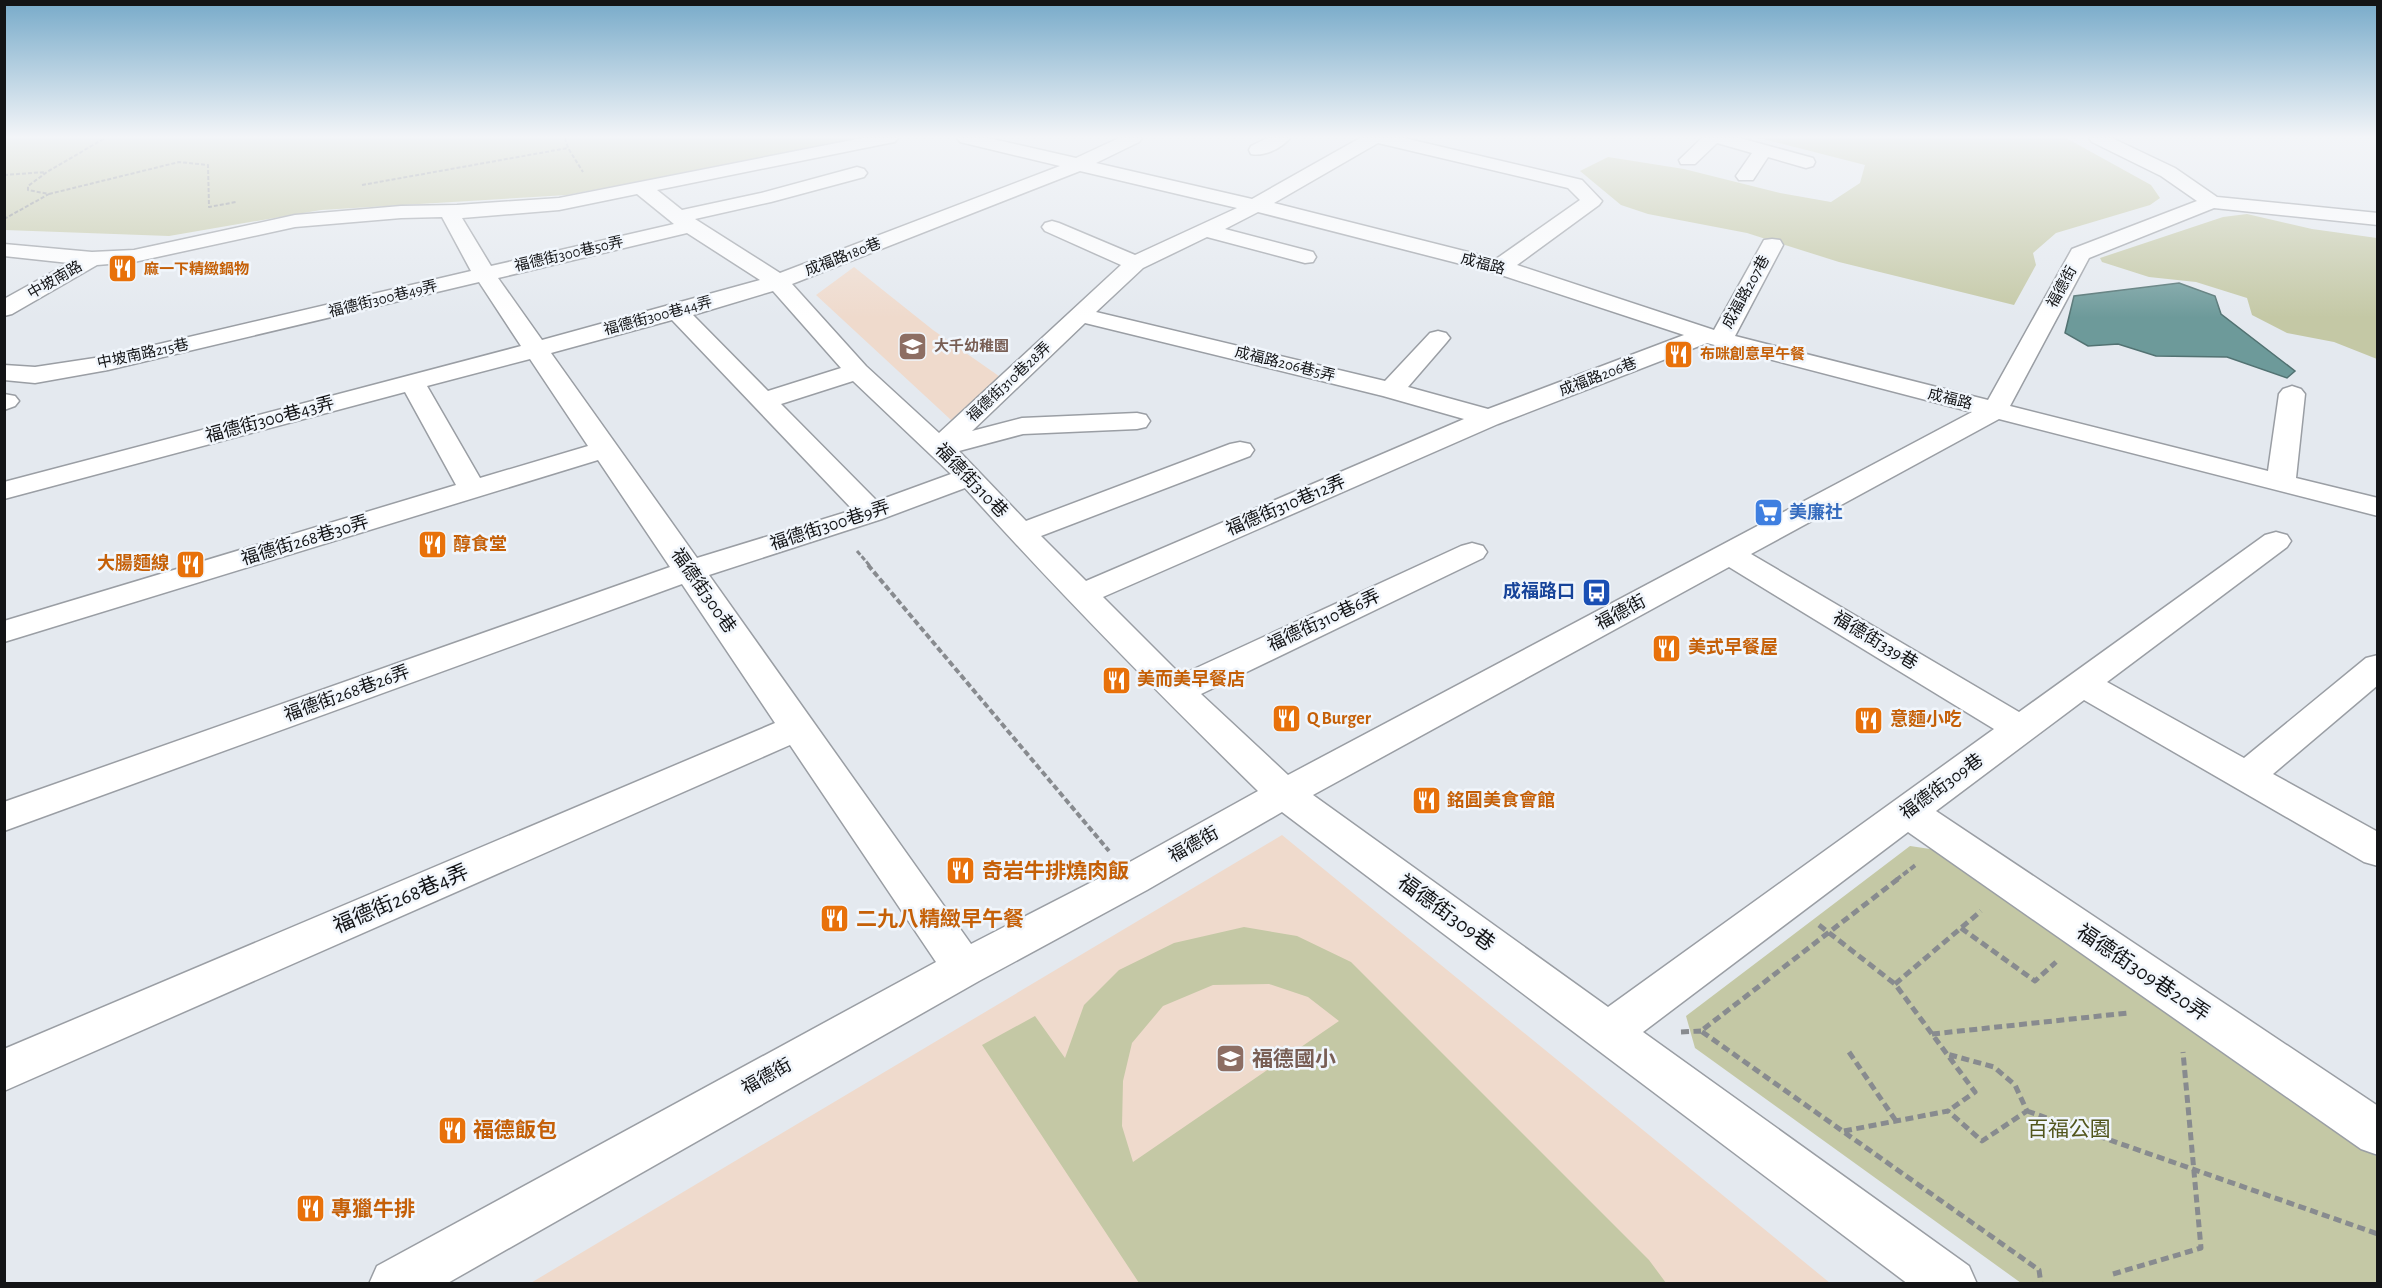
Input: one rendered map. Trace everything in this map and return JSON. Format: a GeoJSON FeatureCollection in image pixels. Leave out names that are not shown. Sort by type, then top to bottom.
{"type":"FeatureCollection","features":[{"type":"Feature","properties":{"kind":"street"},"geometry":{"type":"LineString","coordinates":[[92,259],[134,256],[295,221],[400,212],[457,211],[559,204],[592,198]]}},
{"type":"Feature","properties":{"kind":"street","name":"福德街310巷"},"geometry":{"type":"LineString","coordinates":[[655,198],[684,221],[778,282],[857,371],[970,477],[1021,533],[1176,691],[1284,794]]}},
{"type":"Feature","properties":{"kind":"street","name":"福德街300巷50弄"},"geometry":{"type":"LineString","coordinates":[[484,274],[764,198]]}},
{"type":"Feature","properties":{"kind":"street","name":"成福路180巷"},"geometry":{"type":"LineString","coordinates":[[778,282],[995,198]]}},
{"type":"Feature","properties":{"kind":"street","name":"成福路"},"geometry":{"type":"LineString","coordinates":[[1222,198],[1500,267],[1714,337],[2378,507]]}},
{"type":"Feature","properties":{"kind":"street","name":"福德街310巷28弄"},"geometry":{"type":"LineString","coordinates":[[939,448],[1135,263],[1270,198]]}},
{"type":"Feature","properties":{"kind":"street"},"geometry":{"type":"LineString","coordinates":[[1500,267],[1592,201],[1589,198]]}},
{"type":"Feature","properties":{"kind":"street"},"geometry":{"type":"LineString","coordinates":[[2206,198],[2212,202],[2378,219]]}},
{"type":"Feature","properties":{"kind":"street","name":"福德街"},"geometry":{"type":"LineString","coordinates":[[395,1284],[964,968],[1133,879],[1284,794],[1995,410],[2080,254],[2212,202]]}},
{"type":"Feature","properties":{"kind":"street","name":"福德街300巷"},"geometry":{"type":"LineString","coordinates":[[457,211],[452,218],[484,274],[964,968]]}},
{"type":"Feature","properties":{"kind":"street"},"geometry":{"type":"LineString","coordinates":[[1052,227],[1135,263]]}},
{"type":"Feature","properties":{"kind":"street"},"geometry":{"type":"LineString","coordinates":[[1204,230],[1305,257]]}},
{"type":"Feature","properties":{"kind":"street","name":"成福路207巷"},"geometry":{"type":"LineString","coordinates":[[1714,337],[1772,245]]}},
{"type":"Feature","properties":{"kind":"street","name":"中坡南路"},"geometry":{"type":"LineString","coordinates":[[4,250],[92,259]]}},
{"type":"Feature","properties":{"kind":"street","name":"中坡南路"},"geometry":{"type":"LineString","coordinates":[[4,309],[92,259]]}},
{"type":"Feature","properties":{"kind":"street","name":"福德街300巷49弄"},"geometry":{"type":"LineString","coordinates":[[281,323],[484,274]]}},
{"type":"Feature","properties":{"kind":"street","name":"福德街300巷44弄"},"geometry":{"type":"LineString","coordinates":[[536,348],[677,312],[778,282]]}},
{"type":"Feature","properties":{"kind":"street"},"geometry":{"type":"LineString","coordinates":[[677,312],[872,513]]}},
{"type":"Feature","properties":{"kind":"street","name":"成福路206巷5弄"},"geometry":{"type":"LineString","coordinates":[[1080,315],[1391,390],[1489,418]]}},
{"type":"Feature","properties":{"kind":"street","name":"中坡南路215巷"},"geometry":{"type":"LineString","coordinates":[[4,372],[35,375],[108,363],[281,323]]}},
{"type":"Feature","properties":{"kind":"street","name":"成福路206巷"},"geometry":{"type":"LineString","coordinates":[[1489,418],[1714,337]]}},
{"type":"Feature","properties":{"kind":"street"},"geometry":{"type":"LineString","coordinates":[[1391,390],[1438,338]]}},
{"type":"Feature","properties":{"kind":"street","name":"福德街300巷43弄"},"geometry":{"type":"LineString","coordinates":[[4,491],[536,348]]}},
{"type":"Feature","properties":{"kind":"street"},"geometry":{"type":"LineString","coordinates":[[763,401],[857,371]]}},
{"type":"Feature","properties":{"kind":"street"},"geometry":{"type":"LineString","coordinates":[[412,382],[473,490]]}},
{"type":"Feature","properties":{"kind":"street"},"geometry":{"type":"LineString","coordinates":[[2281,482],[2292,394]]}},
{"type":"Feature","properties":{"kind":"street","name":"福德街310巷12弄"},"geometry":{"type":"LineString","coordinates":[[1083,594],[1489,418]]}},
{"type":"Feature","properties":{"kind":"street"},"geometry":{"type":"LineString","coordinates":[[939,448],[1022,426],[1137,421]]}},
{"type":"Feature","properties":{"kind":"street","name":"福德街268巷30弄"},"geometry":{"type":"LineString","coordinates":[[4,632],[606,449]]}},
{"type":"Feature","properties":{"kind":"street"},"geometry":{"type":"LineString","coordinates":[[1021,533],[1240,450]]}},
{"type":"Feature","properties":{"kind":"street","name":"福德街300巷9弄"},"geometry":{"type":"LineString","coordinates":[[689,571],[872,513],[970,477]]}},
{"type":"Feature","properties":{"kind":"street","name":"福德街309巷"},"geometry":{"type":"LineString","coordinates":[[1608,1032],[2276,541]]}},
{"type":"Feature","properties":{"kind":"street","name":"福德街310巷6弄"},"geometry":{"type":"LineString","coordinates":[[1176,691],[1472,552]]}},
{"type":"Feature","properties":{"kind":"street","name":"福德街339巷"},"geometry":{"type":"LineString","coordinates":[[1730,554],[2021,729]]}},
{"type":"Feature","properties":{"kind":"street","name":"福德街268巷26弄"},"geometry":{"type":"LineString","coordinates":[[4,817],[689,571]]}},
{"type":"Feature","properties":{"kind":"street"},"geometry":{"type":"LineString","coordinates":[[2246,776],[2378,666]]}},
{"type":"Feature","properties":{"kind":"street"},"geometry":{"type":"LineString","coordinates":[[2082,683],[2378,851]]}},
{"type":"Feature","properties":{"kind":"street","name":"福德街268巷4弄"},"geometry":{"type":"LineString","coordinates":[[4,1071],[798,727]]}},
{"type":"Feature","properties":{"kind":"street","name":"福德街309巷"},"geometry":{"type":"LineString","coordinates":[[1284,794],[1951,1284]]}},
{"type":"Feature","properties":{"kind":"street","name":"福德街309巷20弄"},"geometry":{"type":"LineString","coordinates":[[1908,812],[2378,1133]]}},
{"type":"Feature","properties":{"kind":"path"},"geometry":{"type":"LineString","coordinates":[[4,219],[42,198]]}},
{"type":"Feature","properties":{"kind":"path"},"geometry":{"type":"LineString","coordinates":[[209,198],[209,207],[244,201]]}},
{"type":"Feature","properties":{"kind":"path"},"geometry":{"type":"LineString","coordinates":[[835,525],[1133,879]]}},
{"type":"Feature","properties":{"kind":"path"},"geometry":{"type":"LineString","coordinates":[[1927,857],[1701,1031],[2039,1270],[2041,1284]]}},
{"type":"Feature","properties":{"kind":"path"},"geometry":{"type":"LineString","coordinates":[[1787,901],[1895,984],[1975,1092],[1948,1111],[1843,1132]]}},
{"type":"Feature","properties":{"kind":"path"},"geometry":{"type":"LineString","coordinates":[[1895,984],[1984,909]]}},
{"type":"Feature","properties":{"kind":"path"},"geometry":{"type":"LineString","coordinates":[[1961,928],[2035,981],[2058,960]]}},
{"type":"Feature","properties":{"kind":"path"},"geometry":{"type":"LineString","coordinates":[[1932,1034],[2150,1011],[2170,992]]}},
{"type":"Feature","properties":{"kind":"path"},"geometry":{"type":"LineString","coordinates":[[2113,1274],[2201,1248],[2182,1044]]}},
{"type":"Feature","properties":{"kind":"path"},"geometry":{"type":"LineString","coordinates":[[1849,1052],[1896,1121]]}},
{"type":"Feature","properties":{"kind":"path"},"geometry":{"type":"LineString","coordinates":[[1947,1054],[1994,1067],[2015,1085],[2027,1111],[2378,1234]]}},
{"type":"Feature","properties":{"kind":"path"},"geometry":{"type":"LineString","coordinates":[[1948,1111],[1982,1141],[2027,1111]]}},
{"type":"Feature","properties":{"kind":"shaded area","name":"大千幼稚園"},"geometry":{"type":"Polygon","coordinates":[[[854,267],[933,330],[1016,388],[964,432],[816,295],[854,267]]]}},
{"type":"Feature","properties":{"kind":"shaded area","name":"福德國小"},"geometry":{"type":"Polygon","coordinates":[[[1282,835],[1830,1283],[529,1284],[1282,835]]]}},
{"type":"Feature","properties":{"kind":"green space"},"geometry":{"type":"Polygon","coordinates":[[[5,198],[516,198],[321,210],[169,236],[5,230],[5,198]]]}},
{"type":"Feature","properties":{"kind":"green space"},"geometry":{"type":"Polygon","coordinates":[[[1613,198],[1809,198],[1831,202],[1837,198],[2160,198],[2150,205],[2056,233],[2033,253],[2036,265],[2014,305],[1839,262],[1747,233],[1648,214],[1621,205],[1613,198]]]}},
{"type":"Feature","properties":{"kind":"green space"},"geometry":{"type":"Polygon","coordinates":[[[2247,214],[2312,229],[2377,238],[2377,359],[2334,342],[2287,333],[2252,315],[2247,298],[2196,282],[2149,277],[2102,262],[2100,258],[2223,217],[2247,214]]]}},
{"type":"Feature","properties":{"kind":"green space","name":"百福公園"},"geometry":{"type":"Polygon","coordinates":[[[1910,846],[1937,850],[2377,1157],[2377,1283],[2021,1283],[1695,1048],[1686,1016],[1910,846]]]}},
{"type":"Feature","properties":{"kind":"green space"},"geometry":{"type":"Polygon","coordinates":[[[1244,927],[1297,936],[1351,962],[1649,1260],[1666,1283],[1139,1283],[982,1045],[1035,1016],[1065,1058],[1084,1005],[1119,970],[1174,943],[1244,927]],[[1269,984],[1213,985],[1163,1006],[1132,1043],[1123,1081],[1122,1126],[1133,1162],[1339,1021],[1308,997],[1269,984]]]}},
{"type":"Feature","properties":{"kind":"water"},"geometry":{"type":"Polygon","coordinates":[[[2179,283],[2215,296],[2221,314],[2295,371],[2287,378],[2227,357],[2156,356],[2118,344],[2088,346],[2065,333],[2074,296],[2179,283]]]}},
{"type":"Feature","properties":{"kind":"place","name":"麻一下精緻鍋物"},"geometry":{"type":"Point","coordinates":[123,269]}},
{"type":"Feature","properties":{"kind":"place","name":"大千幼稚園"},"geometry":{"type":"Point","coordinates":[913,346]}},
{"type":"Feature","properties":{"kind":"place","name":"布咪創意早午餐"},"geometry":{"type":"Point","coordinates":[1679,354]}},
{"type":"Feature","properties":{"kind":"place","name":"美廉社"},"geometry":{"type":"Point","coordinates":[1768,513]}},
{"type":"Feature","properties":{"kind":"place","name":"醇食堂"},"geometry":{"type":"Point","coordinates":[432,545]}},
{"type":"Feature","properties":{"kind":"place","name":"大腸麵線"},"geometry":{"type":"Point","coordinates":[190,564]}},
{"type":"Feature","properties":{"kind":"place","name":"成福路口"},"geometry":{"type":"Point","coordinates":[1596,592]}},
{"type":"Feature","properties":{"kind":"place","name":"美式早餐屋"},"geometry":{"type":"Point","coordinates":[1667,648]}},
{"type":"Feature","properties":{"kind":"place","name":"美而美早餐店"},"geometry":{"type":"Point","coordinates":[1116,680]}},
{"type":"Feature","properties":{"kind":"place","name":"Q Burger"},"geometry":{"type":"Point","coordinates":[1286,719]}},
{"type":"Feature","properties":{"kind":"place","name":"意麵小吃"},"geometry":{"type":"Point","coordinates":[1869,720]}},
{"type":"Feature","properties":{"kind":"place","name":"銘圓美食會館"},"geometry":{"type":"Point","coordinates":[1426,801]}},
{"type":"Feature","properties":{"kind":"place","name":"奇岩牛排燒肉飯"},"geometry":{"type":"Point","coordinates":[961,871]}},
{"type":"Feature","properties":{"kind":"place","name":"二九八精緻早午餐"},"geometry":{"type":"Point","coordinates":[835,919]}},
{"type":"Feature","properties":{"kind":"place","name":"福德國小"},"geometry":{"type":"Point","coordinates":[1231,1059]}},
{"type":"Feature","properties":{"kind":"place","name":"福德飯包"},"geometry":{"type":"Point","coordinates":[452,1130]}},
{"type":"Feature","properties":{"kind":"place","name":"專獵牛排"},"geometry":{"type":"Point","coordinates":[310,1209]}}]}
